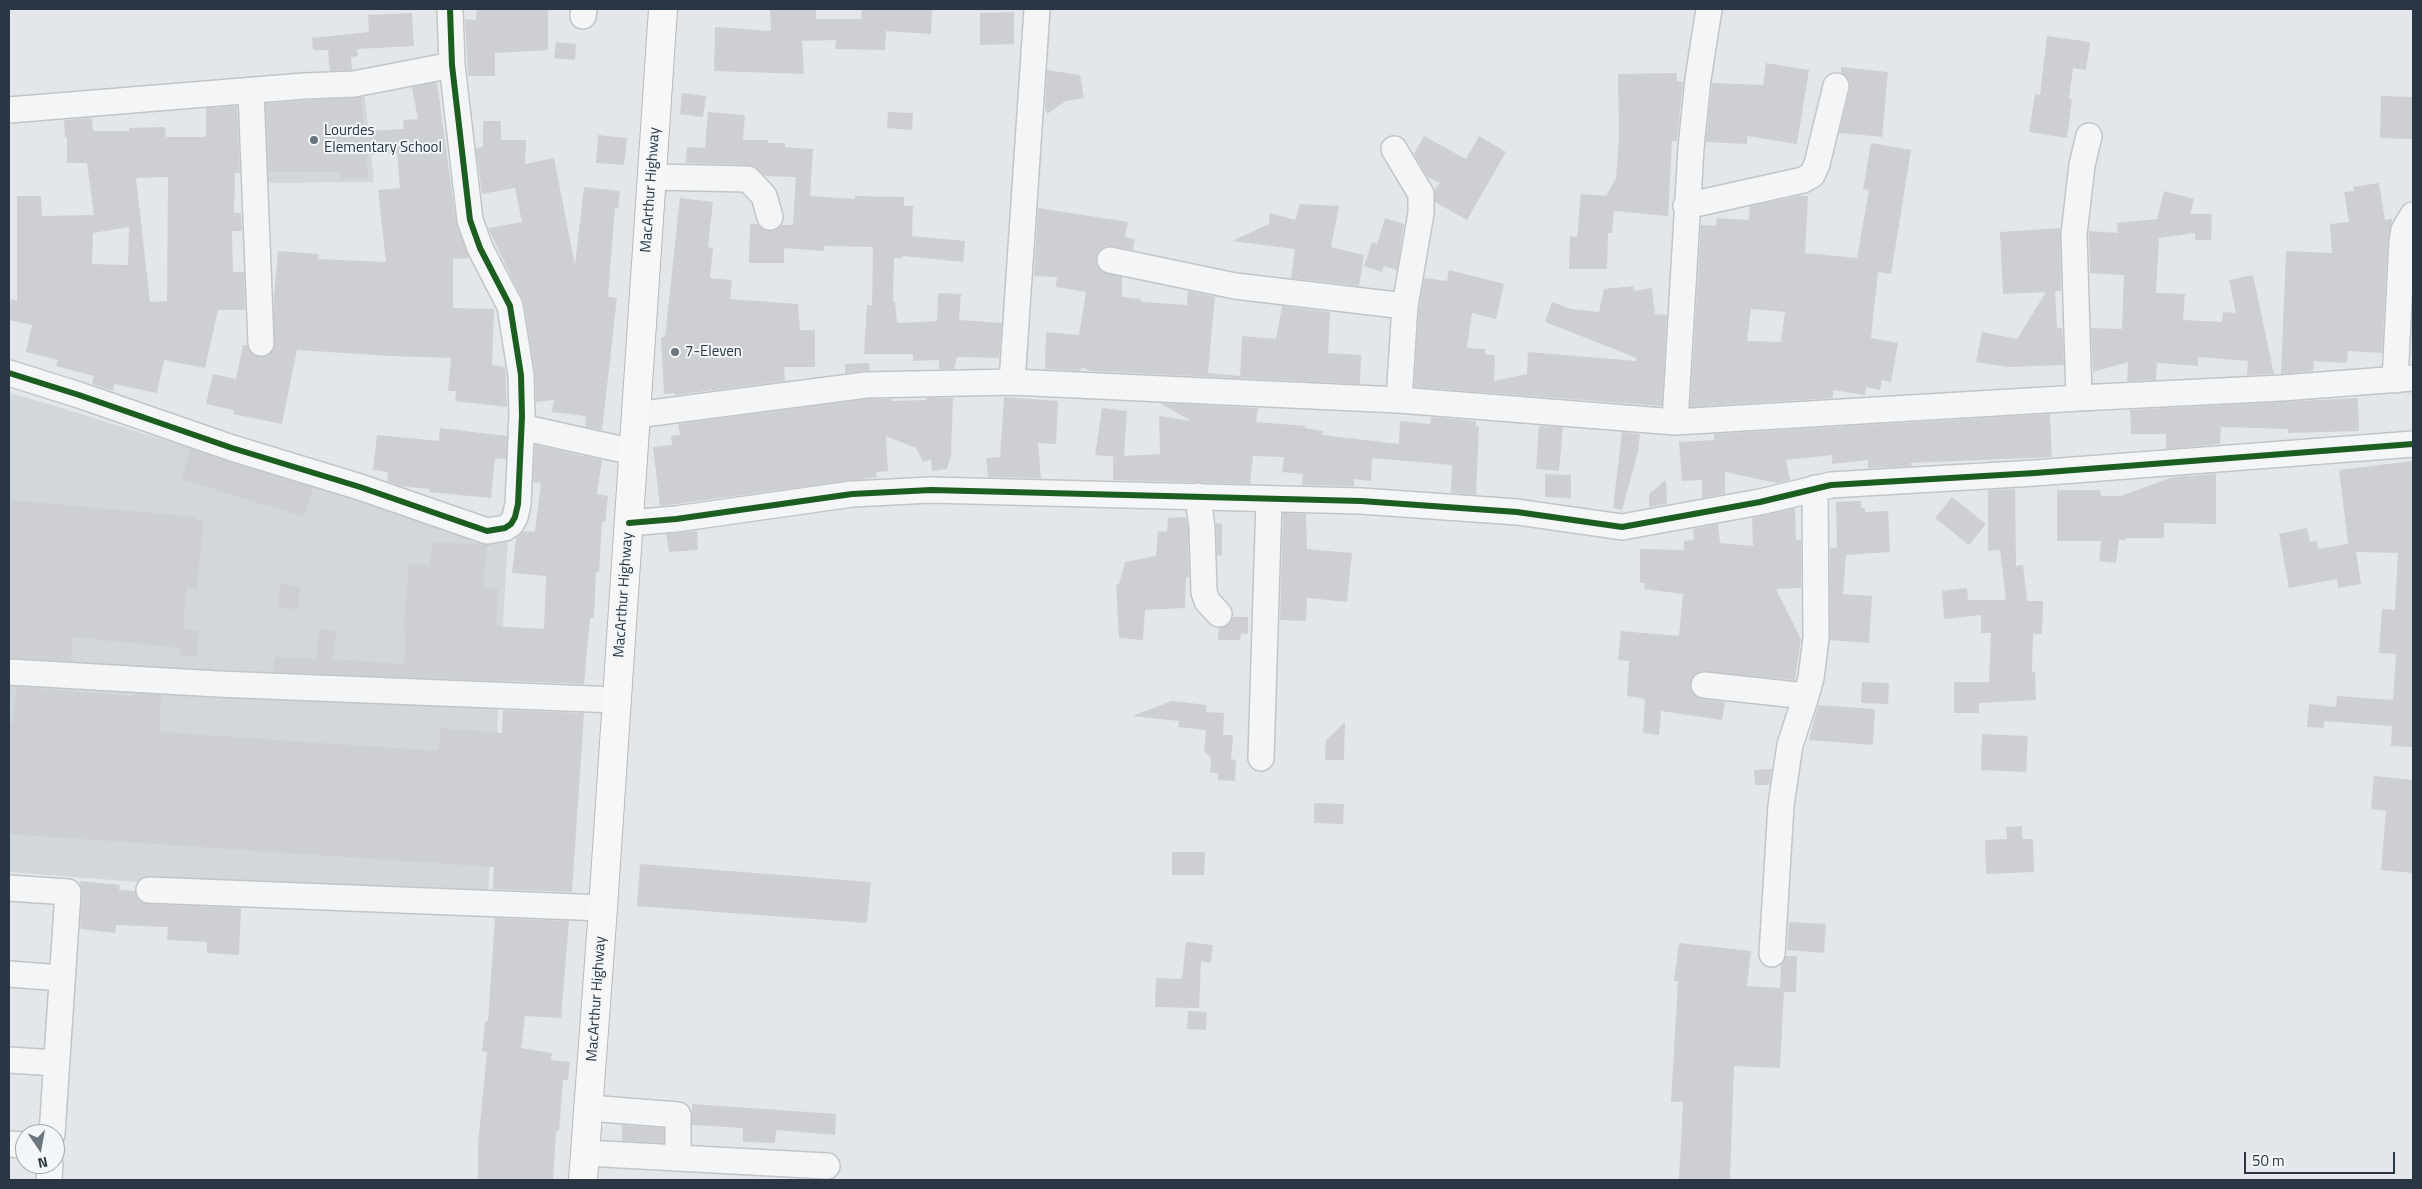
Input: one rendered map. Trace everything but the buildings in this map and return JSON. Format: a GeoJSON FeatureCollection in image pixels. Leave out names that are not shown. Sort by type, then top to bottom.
{"type":"FeatureCollection","features":[{"type":"Feature","properties":{"kind":"highway","name":"MacArthur Highway"},"geometry":{"type":"LineString","coordinates":[[583,1180],[663,9]]}},
{"type":"Feature","properties":{"kind":"street"},"geometry":{"type":"LineString","coordinates":[[9,373],[79,394],[232,448],[360,487],[487,531],[505,528],[515,517],[518,504],[521,376],[510,306],[480,248],[470,220],[452,65],[450,9]]}},
{"type":"Feature","properties":{"kind":"street"},"geometry":{"type":"LineString","coordinates":[[1012,382],[1037,9]]}},
{"type":"Feature","properties":{"kind":"street"},"geometry":{"type":"LineString","coordinates":[[1675,422],[1686,206],[1698,79],[1709,9]]}},
{"type":"Feature","properties":{"kind":"street"},"geometry":{"type":"LineString","coordinates":[[9,110],[354,84],[452,65]]}},
{"type":"Feature","properties":{"kind":"street"},"geometry":{"type":"LineString","coordinates":[[1686,206],[1803,180],[1812,175],[1817,164],[1836,86]]}},
{"type":"Feature","properties":{"kind":"street"},"geometry":{"type":"LineString","coordinates":[[251,91],[261,343]]}},
{"type":"Feature","properties":{"kind":"street"},"geometry":{"type":"LineString","coordinates":[[2079,398],[2074,234],[2080,180],[2089,136]]}},
{"type":"Feature","properties":{"kind":"street"},"geometry":{"type":"LineString","coordinates":[[1394,149],[1421,194],[1421,213],[1404,306],[1399,400]]}},
{"type":"Feature","properties":{"kind":"street"},"geometry":{"type":"LineString","coordinates":[[652,176],[748,179],[764,196],[770,217]]}},
{"type":"Feature","properties":{"kind":"street"},"geometry":{"type":"LineString","coordinates":[[636,415],[866,385],[1012,382],[1399,400],[1675,422],[2079,398],[2292,388],[2404,379],[2402,241],[2404,230],[2413,215]]}},
{"type":"Feature","properties":{"kind":"street"},"geometry":{"type":"LineString","coordinates":[[1110,260],[1235,286],[1404,306]]}},
{"type":"Feature","properties":{"kind":"street"},"geometry":{"type":"LineString","coordinates":[[521,427],[633,452]]}},
{"type":"Feature","properties":{"kind":"street"},"geometry":{"type":"LineString","coordinates":[[629,523],[676,520],[891,490],[1361,501],[1517,512],[1622,527],[1760,502],[1815,488],[1847,483],[2000,476],[2413,444]]}},
{"type":"Feature","properties":{"kind":"street"},"geometry":{"type":"LineString","coordinates":[[1772,954],[1781,805],[1790,745],[1811,678],[1816,638],[1815,488]]}},
{"type":"Feature","properties":{"kind":"street"},"geometry":{"type":"LineString","coordinates":[[1198,496],[1202,528],[1204,592],[1208,601],[1219,614]]}},
{"type":"Feature","properties":{"kind":"street"},"geometry":{"type":"LineString","coordinates":[[1261,758],[1269,500]]}},
{"type":"Feature","properties":{"kind":"street"},"geometry":{"type":"LineString","coordinates":[[9,672],[218,684],[616,700]]}},
{"type":"Feature","properties":{"kind":"street"},"geometry":{"type":"LineString","coordinates":[[1704,685],[1806,696]]}},
{"type":"Feature","properties":{"kind":"street"},"geometry":{"type":"LineString","coordinates":[[9,888],[68,892],[53,1124]]}},
{"type":"Feature","properties":{"kind":"street"},"geometry":{"type":"LineString","coordinates":[[149,890],[603,908]]}},
{"type":"Feature","properties":{"kind":"street"},"geometry":{"type":"LineString","coordinates":[[9,974],[62,978]]}},
{"type":"Feature","properties":{"kind":"street"},"geometry":{"type":"LineString","coordinates":[[9,1060],[56,1063]]}},
{"type":"Feature","properties":{"kind":"street"},"geometry":{"type":"LineString","coordinates":[[589,1108],[678,1115],[678,1158]]}},
{"type":"Feature","properties":{"kind":"street"},"geometry":{"type":"LineString","coordinates":[[585,1153],[827,1166]]}},
{"type":"Feature","properties":{"kind":"shaded area","name":"Lourdes Elementary School"},"geometry":{"type":"Polygon","coordinates":[[[364,88],[374,182],[261,183],[256,98],[364,88]]]}},
{"type":"Feature","properties":{"kind":"shaded area"},"geometry":{"type":"Polygon","coordinates":[[[9,393],[485,540],[508,536],[488,893],[151,883],[9,872],[9,393]]]}},
{"type":"Feature","properties":{"kind":"cycle path"},"geometry":{"type":"LineString","coordinates":[[9,373],[232,448],[360,487],[487,531],[505,528],[511,524],[518,504],[522,416],[521,375],[510,306],[480,248],[470,220],[452,65],[450,9]]}},
{"type":"Feature","properties":{"kind":"cycle path"},"geometry":{"type":"LineString","coordinates":[[629,523],[676,519],[852,494],[931,490],[1361,501],[1517,512],[1622,527],[1760,502],[1831,485],[2035,473],[2413,444]]}},
{"type":"Feature","properties":{"kind":"place","name":"Lourdes Elementary School"},"geometry":{"type":"Point","coordinates":[314,140]}},
{"type":"Feature","properties":{"kind":"place","name":"7-Eleven"},"geometry":{"type":"Point","coordinates":[675,352]}}]}
